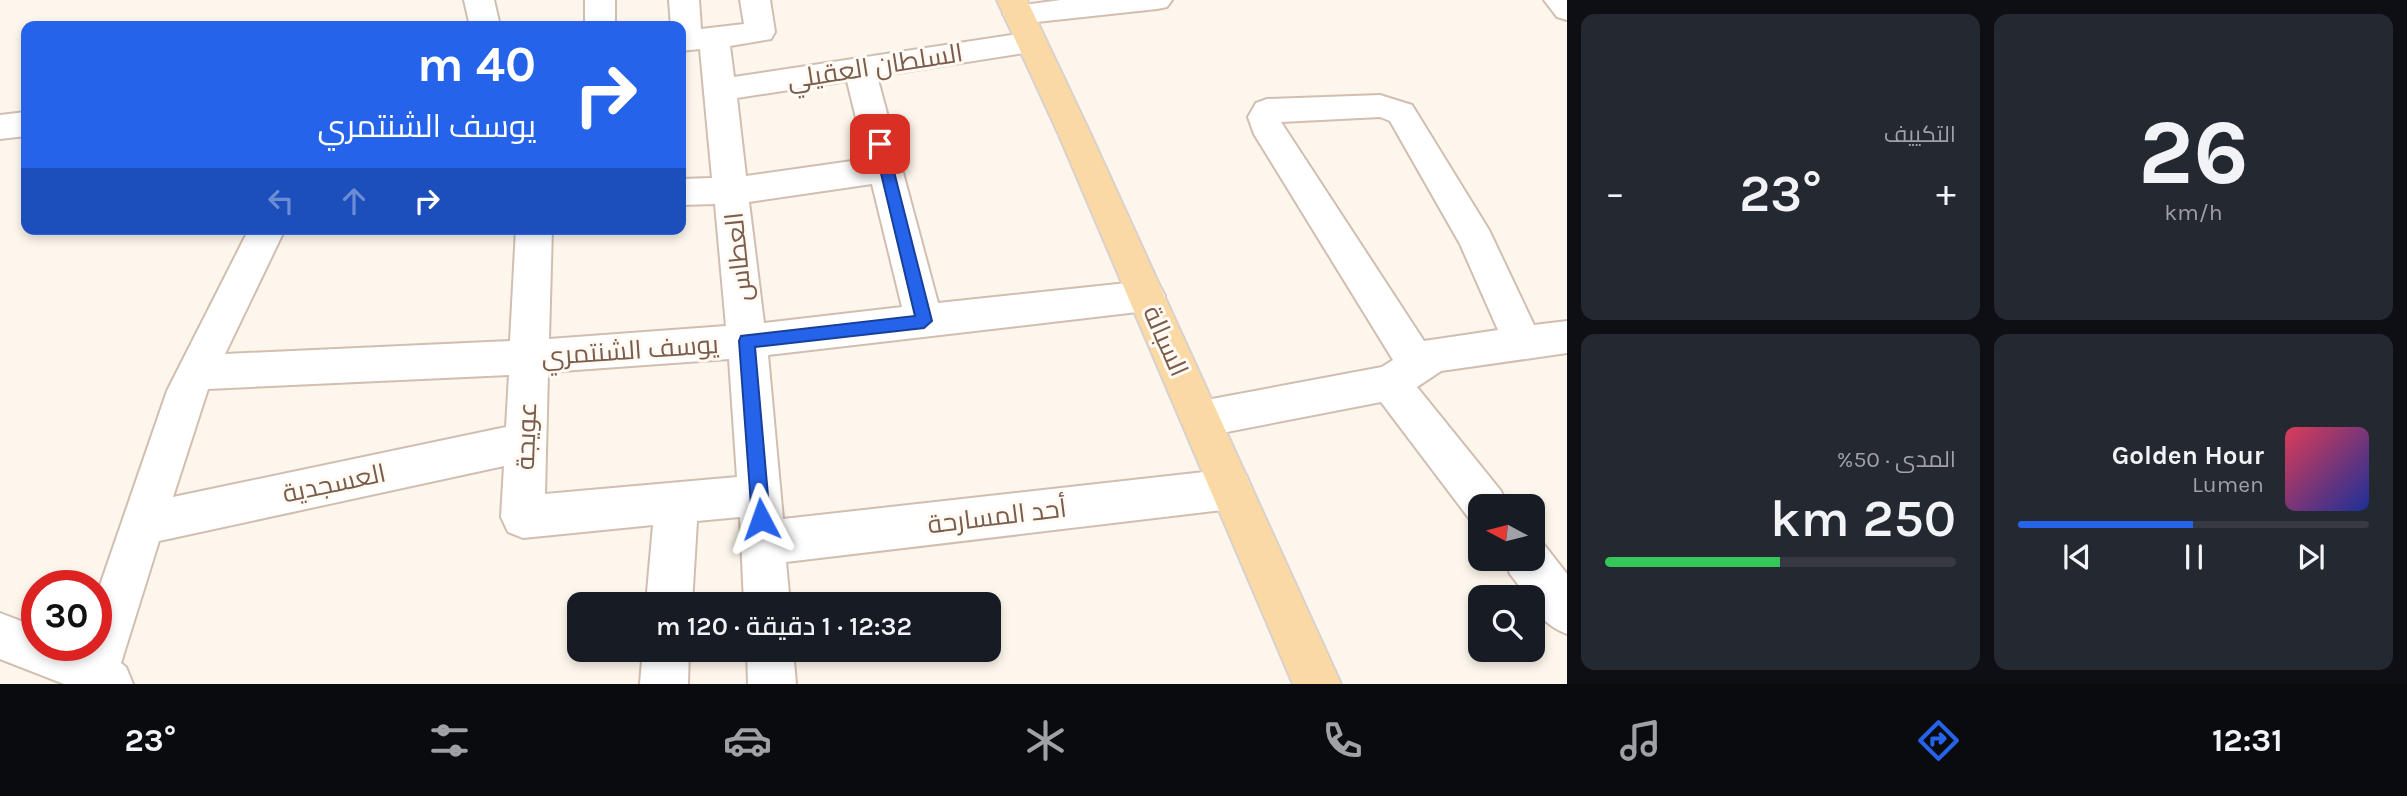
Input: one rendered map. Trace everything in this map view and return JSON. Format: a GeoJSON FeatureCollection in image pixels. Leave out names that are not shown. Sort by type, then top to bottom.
{"type":"FeatureCollection","features":[{"type":"Feature","properties":{"kind":"main road","name":"السبالة"},"geometry":{"type":"LineString","coordinates":[[1020,19],[1317,684]]}},
{"type":"Feature","properties":{"kind":"street"},"geometry":{"type":"LineString","coordinates":[[479,0],[484,21]]}},
{"type":"Feature","properties":{"kind":"street"},"geometry":{"type":"LineString","coordinates":[[600,0],[600,21]]}},
{"type":"Feature","properties":{"kind":"street","name":"العطاس"},"geometry":{"type":"LineString","coordinates":[[684,0],[694,39],[719,90],[747,341],[766,592]]}},
{"type":"Feature","properties":{"kind":"street"},"geometry":{"type":"LineString","coordinates":[[694,39],[760,32],[755,0]]}},
{"type":"Feature","properties":{"kind":"street","name":"السلطان العقيلي"},"geometry":{"type":"LineString","coordinates":[[719,90],[859,68],[1020,19],[1157,0]]}},
{"type":"Feature","properties":{"kind":"street"},"geometry":{"type":"LineString","coordinates":[[1559,0],[1567,9]]}},
{"type":"Feature","properties":{"kind":"street"},"geometry":{"type":"LineString","coordinates":[[859,68],[924,321]]}},
{"type":"Feature","properties":{"kind":"street"},"geometry":{"type":"LineString","coordinates":[[1479,494],[1404,374],[1266,126],[1264,117],[1267,111],[1380,106],[1401,113],[1476,240],[1522,341]]}},
{"type":"Feature","properties":{"kind":"street"},"geometry":{"type":"LineString","coordinates":[[0,127],[21,125]]}},
{"type":"Feature","properties":{"kind":"street"},"geometry":{"type":"LineString","coordinates":[[686,192],[731,191],[887,169]]}},
{"type":"Feature","properties":{"kind":"street"},"geometry":{"type":"LineString","coordinates":[[0,636],[102,678],[143,524],[187,391],[264,235]]}},
{"type":"Feature","properties":{"kind":"street","name":"عويجة"},"geometry":{"type":"LineString","coordinates":[[534,235],[523,517],[677,503]]}},
{"type":"Feature","properties":{"kind":"street","name":"يوسف الشنتمري"},"geometry":{"type":"LineString","coordinates":[[196,372],[529,357],[747,341],[1146,296]]}},
{"type":"Feature","properties":{"kind":"street"},"geometry":{"type":"LineString","coordinates":[[1200,419],[1404,374],[1433,355],[1567,337]]}},
{"type":"Feature","properties":{"kind":"street","name":"العسجدية"},"geometry":{"type":"LineString","coordinates":[[143,524],[526,442]]}},
{"type":"Feature","properties":{"kind":"street","name":"أحد المسارحة"},"geometry":{"type":"LineString","coordinates":[[763,543],[1231,489]]}},
{"type":"Feature","properties":{"kind":"street"},"geometry":{"type":"LineString","coordinates":[[670,592],[677,503],[760,495]]}},
{"type":"Feature","properties":{"kind":"street"},"geometry":{"type":"LineString","coordinates":[[1536,571],[1567,611]]}},
{"type":"Feature","properties":{"kind":"street"},"geometry":{"type":"LineString","coordinates":[[664,684],[665,662]]}},
{"type":"Feature","properties":{"kind":"street"},"geometry":{"type":"LineString","coordinates":[[770,662],[772,684]]}},
{"type":"Feature","properties":{"kind":"route"},"geometry":{"type":"LineString","coordinates":[[761,519],[747,341],[924,321],[880,144]]}}]}
